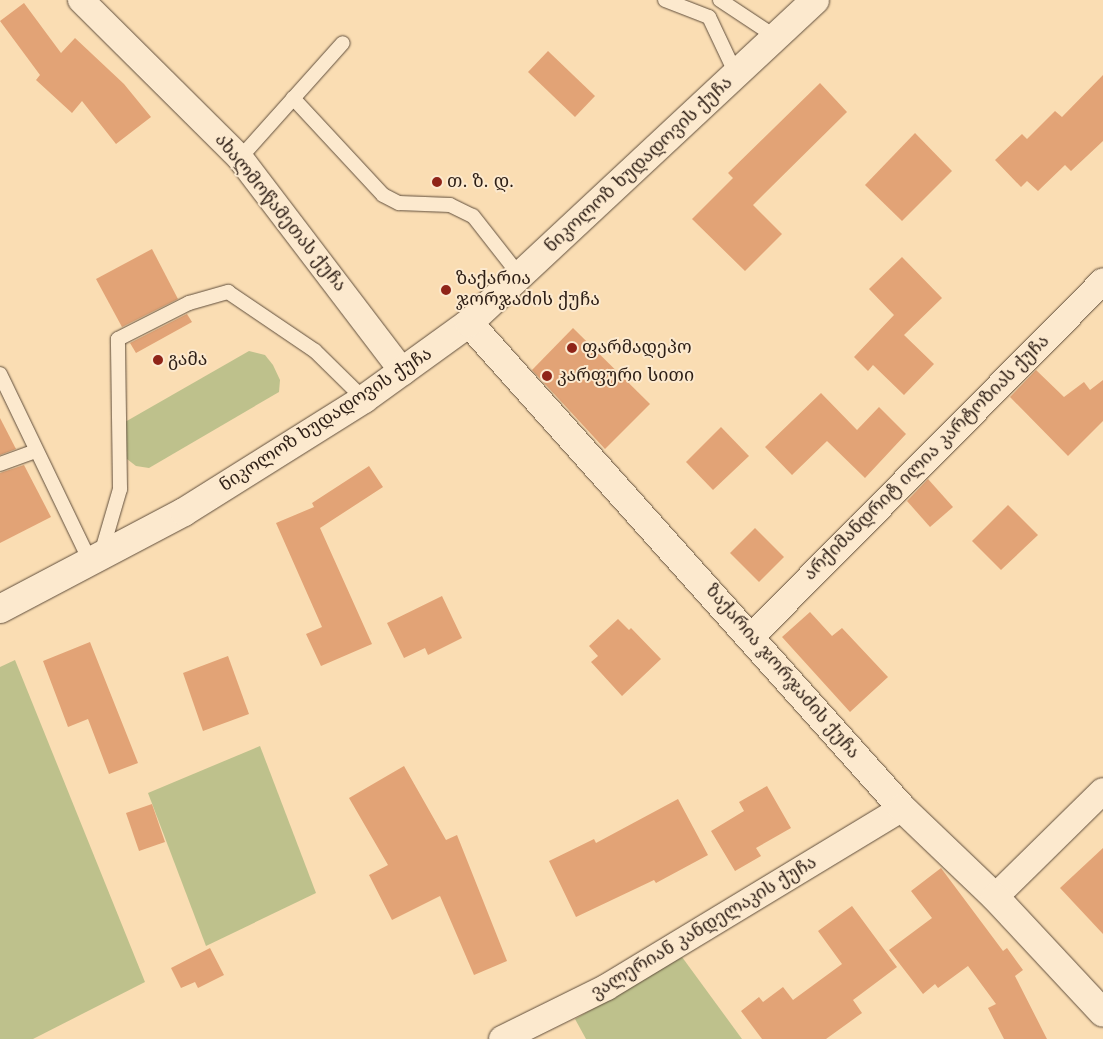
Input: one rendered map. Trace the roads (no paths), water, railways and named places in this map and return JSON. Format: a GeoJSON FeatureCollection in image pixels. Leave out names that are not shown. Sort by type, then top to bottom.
{"type":"FeatureCollection","features":[{"type":"Feature","properties":{"kind":"main road","name":"ნიკოლოზ ხუდადოვის ქუჩა"},"geometry":{"type":"LineString","coordinates":[[0,610],[184,512],[364,399],[469,323],[816,0]]}},
{"type":"Feature","properties":{"kind":"main road","name":"ზაქარია ჯორჯაძის ქუჩა"},"geometry":{"type":"LineString","coordinates":[[469,323],[752,636],[902,808],[995,897],[1103,1013]]}},
{"type":"Feature","properties":{"kind":"street","name":"ახალმოწამეთას ქუჩა"},"geometry":{"type":"LineString","coordinates":[[81,0],[240,158],[403,372]]}},
{"type":"Feature","properties":{"kind":"street","name":"არქიმანდრიტ ილია კარტოზიას ქუჩა"},"geometry":{"type":"LineString","coordinates":[[752,636],[1103,281]]}},
{"type":"Feature","properties":{"kind":"street"},"geometry":{"type":"LineString","coordinates":[[995,897],[1103,790]]}},
{"type":"Feature","properties":{"kind":"street","name":"ვალერიან კანდელაკის ქუჩა"},"geometry":{"type":"LineString","coordinates":[[502,1039],[607,987],[902,808]]}},
{"type":"Feature","properties":{"kind":"lane"},"geometry":{"type":"LineString","coordinates":[[665,0],[709,17],[736,74]]}},
{"type":"Feature","properties":{"kind":"lane"},"geometry":{"type":"LineString","coordinates":[[720,0],[776,37]]}},
{"type":"Feature","properties":{"kind":"lane"},"geometry":{"type":"LineString","coordinates":[[240,158],[342,43]]}},
{"type":"Feature","properties":{"kind":"lane"},"geometry":{"type":"LineString","coordinates":[[293,98],[382,195],[399,203],[450,206],[473,216],[520,276]]}},
{"type":"Feature","properties":{"kind":"lane"},"geometry":{"type":"LineString","coordinates":[[96,560],[120,489],[118,339],[189,304],[228,292],[315,351],[364,399]]}},
{"type":"Feature","properties":{"kind":"lane"},"geometry":{"type":"LineString","coordinates":[[0,374],[36,451],[96,560]]}},
{"type":"Feature","properties":{"kind":"lane"},"geometry":{"type":"LineString","coordinates":[[0,464],[36,451]]}},
{"type":"Feature","properties":{"kind":"place","name":"თ. ზ. დ."},"geometry":{"type":"Point","coordinates":[437,182]}},
{"type":"Feature","properties":{"kind":"place","name":"ზაქარია ჯორჯაძის ქუჩა"},"geometry":{"type":"Point","coordinates":[446,290]}},
{"type":"Feature","properties":{"kind":"place","name":"ფარმადეპო"},"geometry":{"type":"Point","coordinates":[572,348]}},
{"type":"Feature","properties":{"kind":"place","name":"გამა"},"geometry":{"type":"Point","coordinates":[158,360]}},
{"type":"Feature","properties":{"kind":"place","name":"კარფური სითი"},"geometry":{"type":"Point","coordinates":[547,376]}}]}
